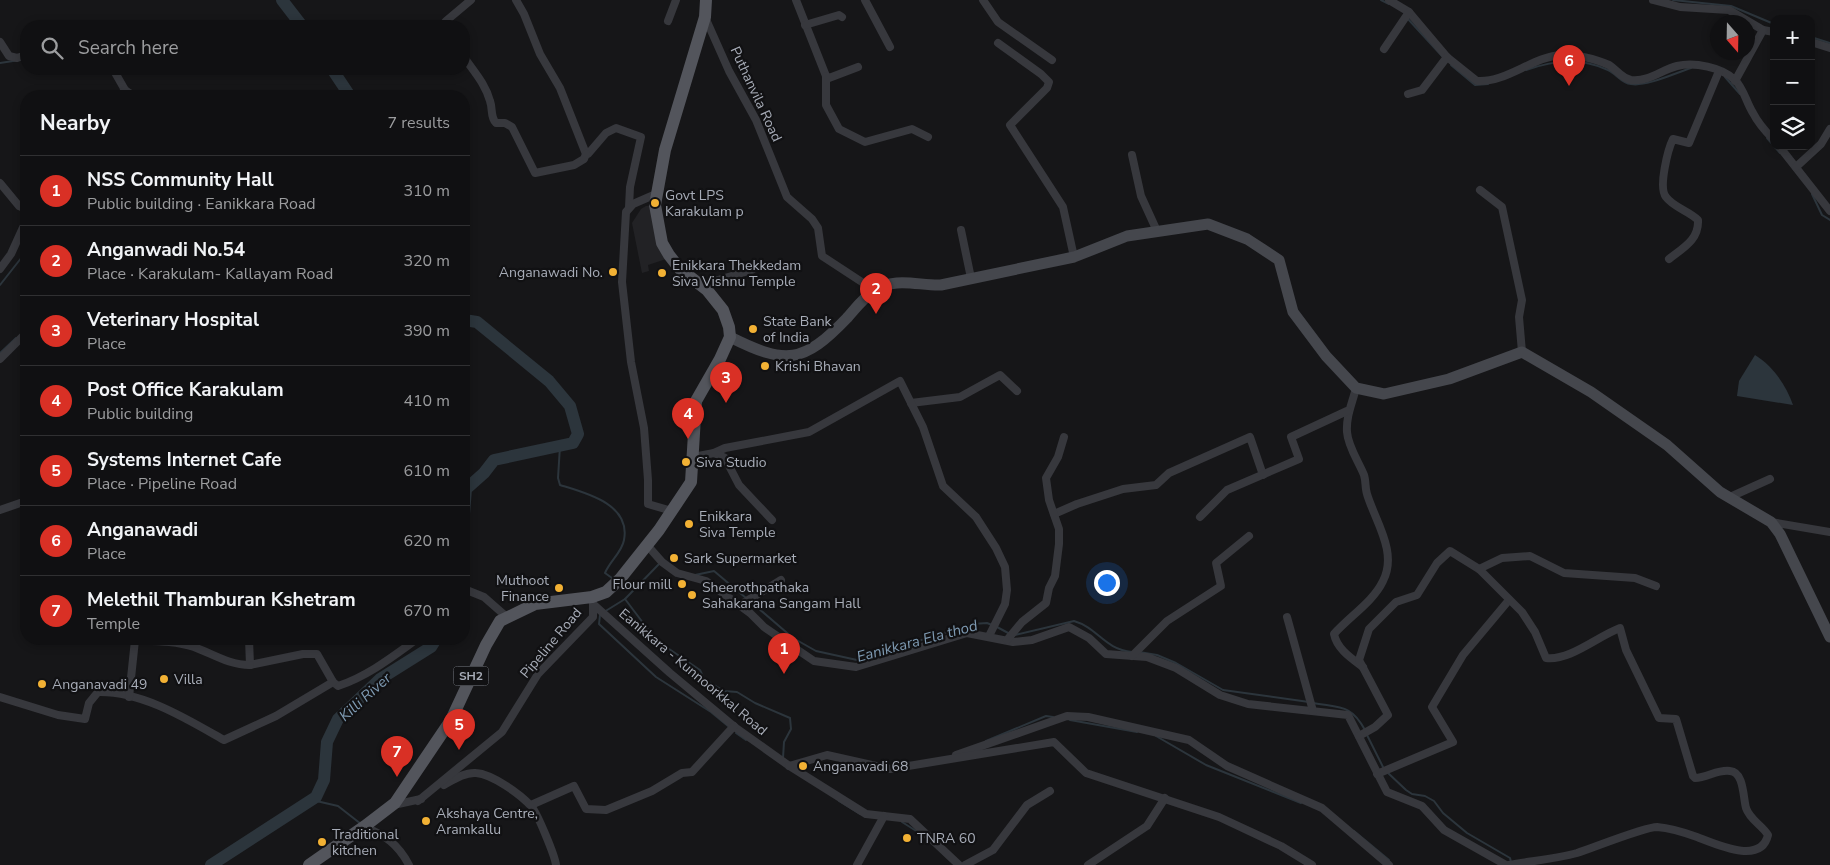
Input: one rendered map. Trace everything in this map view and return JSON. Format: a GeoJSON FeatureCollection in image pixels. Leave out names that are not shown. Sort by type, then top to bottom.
{"type":"FeatureCollection","features":[{"type":"Feature","properties":{"kind":"main road"},"geometry":{"type":"LineString","coordinates":[[706,0],[704,17],[665,150],[656,194],[656,205],[662,243],[680,269],[701,285],[723,310],[729,327],[730,337]]}},
{"type":"Feature","properties":{"kind":"main road","name":"SH2"},"geometry":{"type":"LineString","coordinates":[[309,865],[394,803],[451,720],[486,645],[500,622],[535,604],[595,604],[617,582],[647,545],[672,512],[691,482],[696,401],[714,371],[730,337]]}},
{"type":"Feature","properties":{"kind":"street"},"geometry":{"type":"LineString","coordinates":[[447,20],[471,0]]}},
{"type":"Feature","properties":{"kind":"street"},"geometry":{"type":"LineString","coordinates":[[516,0],[524,14],[540,54],[560,88],[586,154]]}},
{"type":"Feature","properties":{"kind":"street"},"geometry":{"type":"LineString","coordinates":[[668,21],[676,0]]}},
{"type":"Feature","properties":{"kind":"street"},"geometry":{"type":"LineString","coordinates":[[796,0],[826,76],[826,105],[839,129],[865,142],[912,129],[928,137]]}},
{"type":"Feature","properties":{"kind":"street"},"geometry":{"type":"LineString","coordinates":[[865,0],[890,47]]}},
{"type":"Feature","properties":{"kind":"street"},"geometry":{"type":"LineString","coordinates":[[983,0],[998,22],[1052,60]]}},
{"type":"Feature","properties":{"kind":"street"},"geometry":{"type":"LineString","coordinates":[[1389,0],[1409,12],[1447,57],[1477,81],[1489,80],[1532,63],[1560,55],[1579,57],[1609,66],[1626,79],[1641,81],[1676,66],[1697,64],[1719,71],[1735,81],[1746,95],[1752,112],[1770,135]]}},
{"type":"Feature","properties":{"kind":"street"},"geometry":{"type":"LineString","coordinates":[[1653,0],[1680,8],[1729,10],[1763,30],[1770,31]]}},
{"type":"Feature","properties":{"kind":"street"},"geometry":{"type":"LineString","coordinates":[[1384,49],[1409,12]]}},
{"type":"Feature","properties":{"kind":"street"},"geometry":{"type":"LineString","coordinates":[[805,25],[839,15],[842,17]]}},
{"type":"Feature","properties":{"kind":"street","name":"Puthanvila Road"},"geometry":{"type":"LineString","coordinates":[[704,17],[756,120],[787,197],[812,219],[818,228],[822,256],[874,290]]}},
{"type":"Feature","properties":{"kind":"street"},"geometry":{"type":"LineString","coordinates":[[1735,81],[1763,30]]}},
{"type":"Feature","properties":{"kind":"street"},"geometry":{"type":"LineString","coordinates":[[0,42],[9,56],[20,57]]}},
{"type":"Feature","properties":{"kind":"street"},"geometry":{"type":"LineString","coordinates":[[998,43],[1049,82],[1047,88],[1010,125],[1063,208],[1074,257]]}},
{"type":"Feature","properties":{"kind":"street"},"geometry":{"type":"LineString","coordinates":[[1815,43],[1830,48]]}},
{"type":"Feature","properties":{"kind":"street"},"geometry":{"type":"LineString","coordinates":[[1408,94],[1422,90],[1447,57]]}},
{"type":"Feature","properties":{"kind":"street"},"geometry":{"type":"LineString","coordinates":[[470,65],[483,82],[491,102],[493,119],[496,123],[505,123],[512,127],[535,173],[574,165],[584,159],[586,154],[606,133],[616,128],[640,137],[633,168],[629,207],[626,212],[622,282],[631,362],[644,428],[648,504],[672,512]]}},
{"type":"Feature","properties":{"kind":"street"},"geometry":{"type":"LineString","coordinates":[[826,76],[829,78],[858,67]]}},
{"type":"Feature","properties":{"kind":"street"},"geometry":{"type":"LineString","coordinates":[[1669,259],[1694,239],[1699,230],[1698,220],[1691,213],[1666,197],[1663,191],[1668,149],[1673,139],[1689,143],[1719,71]]}},
{"type":"Feature","properties":{"kind":"street"},"geometry":{"type":"LineString","coordinates":[[116,75],[125,90]]}},
{"type":"Feature","properties":{"kind":"street"},"geometry":{"type":"LineString","coordinates":[[1796,167],[1821,144],[1830,129]]}},
{"type":"Feature","properties":{"kind":"street"},"geometry":{"type":"LineString","coordinates":[[1782,150],[1830,211]]}},
{"type":"Feature","properties":{"kind":"street"},"geometry":{"type":"LineString","coordinates":[[1132,155],[1141,196],[1157,231]]}},
{"type":"Feature","properties":{"kind":"street"},"geometry":{"type":"LineString","coordinates":[[0,183],[20,206]]}},
{"type":"Feature","properties":{"kind":"street"},"geometry":{"type":"LineString","coordinates":[[1480,190],[1502,208],[1522,300],[1519,317],[1522,352]]}},
{"type":"Feature","properties":{"kind":"street"},"geometry":{"type":"LineString","coordinates":[[629,207],[656,194]]}},
{"type":"Feature","properties":{"kind":"street"},"geometry":{"type":"LineString","coordinates":[[730,337],[764,353],[806,353],[828,338],[874,290],[906,281],[936,286],[1074,257],[1126,236],[1208,224],[1247,239],[1279,260],[1293,312],[1356,388],[1384,394],[1449,379],[1522,352]]}},
{"type":"Feature","properties":{"kind":"street"},"geometry":{"type":"LineString","coordinates":[[961,230],[971,278]]}},
{"type":"Feature","properties":{"kind":"street"},"geometry":{"type":"LineString","coordinates":[[0,269],[11,254],[20,234]]}},
{"type":"Feature","properties":{"kind":"street"},"geometry":{"type":"LineString","coordinates":[[701,285],[752,270]]}},
{"type":"Feature","properties":{"kind":"street"},"geometry":{"type":"LineString","coordinates":[[0,359],[20,339]]}},
{"type":"Feature","properties":{"kind":"street"},"geometry":{"type":"LineString","coordinates":[[1522,352],[1591,392],[1667,446],[1720,492],[1771,522],[1830,532]]}},
{"type":"Feature","properties":{"kind":"street"},"geometry":{"type":"LineString","coordinates":[[911,403],[960,397],[1000,375],[1017,392]]}},
{"type":"Feature","properties":{"kind":"street"},"geometry":{"type":"LineString","coordinates":[[693,457],[714,453],[725,448],[809,432],[900,381],[923,427],[944,486],[976,517],[996,548],[1005,567],[1007,590],[1005,604],[993,630]]}},
{"type":"Feature","properties":{"kind":"street"},"geometry":{"type":"LineString","coordinates":[[1356,388],[1347,411],[1347,434],[1364,476],[1366,493],[1376,514],[1387,550],[1387,571],[1383,582],[1375,594],[1334,634],[1336,642],[1342,649],[1363,667]]}},
{"type":"Feature","properties":{"kind":"street"},"geometry":{"type":"LineString","coordinates":[[1200,517],[1227,490],[1299,459],[1291,437],[1347,411]]}},
{"type":"Feature","properties":{"kind":"street"},"geometry":{"type":"LineString","coordinates":[[1007,640],[1022,622],[1046,602],[1049,588],[1055,576],[1059,529],[1046,478],[1058,457],[1064,437]]}},
{"type":"Feature","properties":{"kind":"street"},"geometry":{"type":"LineString","coordinates":[[1054,514],[1077,504],[1123,489],[1156,485],[1169,473],[1250,437],[1263,475]]}},
{"type":"Feature","properties":{"kind":"street"},"geometry":{"type":"LineString","coordinates":[[714,453],[725,458],[739,485],[772,520]]}},
{"type":"Feature","properties":{"kind":"street"},"geometry":{"type":"LineString","coordinates":[[1730,497],[1770,479]]}},
{"type":"Feature","properties":{"kind":"street"},"geometry":{"type":"LineString","coordinates":[[0,510],[20,503]]}},
{"type":"Feature","properties":{"kind":"street"},"geometry":{"type":"LineString","coordinates":[[1771,522],[1780,534],[1830,638]]}},
{"type":"Feature","properties":{"kind":"street"},"geometry":{"type":"LineString","coordinates":[[1132,656],[1167,621],[1221,586],[1216,564],[1248,536]]}},
{"type":"Feature","properties":{"kind":"street"},"geometry":{"type":"LineString","coordinates":[[647,545],[659,560],[685,577],[706,581],[746,602],[764,627],[814,661],[856,667],[967,633],[993,630],[1013,642],[1032,640],[1069,627],[1089,638],[1106,654],[1147,657],[1176,668],[1220,694],[1248,704],[1348,715],[1364,733],[1377,774],[1388,792],[1422,806],[1444,830],[1510,865],[1575,854],[1655,827],[1695,836],[1732,851],[1748,854],[1761,849],[1766,844],[1768,835],[1753,821],[1746,810],[1738,775],[1732,771],[1724,770],[1703,778],[1695,778],[1693,776],[1676,719],[1659,718],[1626,650],[1620,628],[1562,656],[1554,659],[1546,658],[1536,632],[1522,612],[1479,569],[1450,551],[1436,563],[1417,595],[1396,602],[1369,629],[1359,660],[1388,715],[1364,733]]}},
{"type":"Feature","properties":{"kind":"street"},"geometry":{"type":"LineString","coordinates":[[1479,569],[1502,558],[1530,556],[1564,573],[1635,578],[1656,586]]}},
{"type":"Feature","properties":{"kind":"street"},"geometry":{"type":"LineString","coordinates":[[746,602],[781,580]]}},
{"type":"Feature","properties":{"kind":"street"},"geometry":{"type":"LineString","coordinates":[[470,592],[484,597],[508,618]]}},
{"type":"Feature","properties":{"kind":"street"},"geometry":{"type":"LineString","coordinates":[[1377,774],[1453,742],[1432,707],[1463,654],[1509,600]]}},
{"type":"Feature","properties":{"kind":"street","name":"Eanikkara - Kunnoorkkal Road"},"geometry":{"type":"LineString","coordinates":[[595,604],[734,726],[786,764],[866,814],[910,820],[959,865]]}},
{"type":"Feature","properties":{"kind":"street","name":"Pipeline Road"},"geometry":{"type":"LineString","coordinates":[[418,801],[502,732],[538,674],[593,617],[595,604]]}},
{"type":"Feature","properties":{"kind":"street"},"geometry":{"type":"LineString","coordinates":[[1287,617],[1313,711]]}},
{"type":"Feature","properties":{"kind":"street"},"geometry":{"type":"LineString","coordinates":[[128,697],[135,645]]}},
{"type":"Feature","properties":{"kind":"street"},"geometry":{"type":"LineString","coordinates":[[186,645],[233,663],[250,665],[303,654],[317,654],[333,682],[338,686],[380,666],[409,645]]}},
{"type":"Feature","properties":{"kind":"street"},"geometry":{"type":"LineString","coordinates":[[249,645],[250,665]]}},
{"type":"Feature","properties":{"kind":"street"},"geometry":{"type":"LineString","coordinates":[[0,698],[58,714],[85,718],[89,703],[98,692],[112,692],[194,722],[224,740],[276,716],[333,682]]}},
{"type":"Feature","properties":{"kind":"street"},"geometry":{"type":"LineString","coordinates":[[940,762],[1067,716],[1088,718],[1142,729],[1189,740],[1227,766],[1322,808],[1389,865]]}},
{"type":"Feature","properties":{"kind":"street"},"geometry":{"type":"LineString","coordinates":[[531,806],[574,786],[586,809],[606,810],[652,791],[682,773],[692,772],[734,726]]}},
{"type":"Feature","properties":{"kind":"street"},"geometry":{"type":"LineString","coordinates":[[786,764],[827,755],[890,769],[920,762],[940,762],[1054,742],[1086,773],[1219,817],[1264,838],[1312,865]]}},
{"type":"Feature","properties":{"kind":"street"},"geometry":{"type":"LineString","coordinates":[[394,803],[418,801],[451,780],[475,773],[492,777],[531,806],[538,816],[545,837],[553,849],[556,865]]}},
{"type":"Feature","properties":{"kind":"street"},"geometry":{"type":"LineString","coordinates":[[965,865],[993,850],[1027,806],[1050,791]]}},
{"type":"Feature","properties":{"kind":"street"},"geometry":{"type":"LineString","coordinates":[[1088,865],[1147,826],[1165,798]]}},
{"type":"Feature","properties":{"kind":"street"},"geometry":{"type":"LineString","coordinates":[[857,865],[884,816]]}},
{"type":"Feature","properties":{"kind":"street"},"geometry":{"type":"LineString","coordinates":[[365,826],[393,842],[409,865]]}},
{"type":"Feature","properties":{"kind":"shaded area"},"geometry":{"type":"Polygon","coordinates":[[[654,205],[666,259],[648,265],[649,271],[642,273],[632,223],[641,209],[654,205]]]}},
{"type":"Feature","properties":{"kind":"shaded area"},"geometry":{"type":"Polygon","coordinates":[[[1755,355],[1762,359],[1778,377],[1787,390],[1793,405],[1737,396],[1739,381],[1755,355]]]}},
{"type":"Feature","properties":{"kind":"waterway","name":"Killi River"},"geometry":{"type":"LineString","coordinates":[[282,0],[297,20]]}},
{"type":"Feature","properties":{"kind":"waterway"},"geometry":{"type":"LineString","coordinates":[[1381,0],[1389,4]]}},
{"type":"Feature","properties":{"kind":"waterway"},"geometry":{"type":"LineString","coordinates":[[1673,0],[1731,6],[1770,22]]}},
{"type":"Feature","properties":{"kind":"waterway"},"geometry":{"type":"LineString","coordinates":[[1408,19],[1442,56]]}},
{"type":"Feature","properties":{"kind":"waterway"},"geometry":{"type":"LineString","coordinates":[[1815,38],[1830,43]]}},
{"type":"Feature","properties":{"kind":"waterway"},"geometry":{"type":"LineString","coordinates":[[0,63],[20,60]]}},
{"type":"Feature","properties":{"kind":"waterway"},"geometry":{"type":"LineString","coordinates":[[1526,70],[1557,62],[1587,63],[1611,72],[1624,82],[1637,84],[1652,82],[1691,68]]}},
{"type":"Feature","properties":{"kind":"waterway"},"geometry":{"type":"LineString","coordinates":[[1451,65],[1475,85],[1488,84]]}},
{"type":"Feature","properties":{"kind":"waterway","name":"Killi River"},"geometry":{"type":"LineString","coordinates":[[336,75],[346,90]]}},
{"type":"Feature","properties":{"kind":"waterway"},"geometry":{"type":"LineString","coordinates":[[1725,77],[1740,94]]}},
{"type":"Feature","properties":{"kind":"waterway"},"geometry":{"type":"LineString","coordinates":[[1767,138],[1770,141]]}},
{"type":"Feature","properties":{"kind":"waterway"},"geometry":{"type":"LineString","coordinates":[[1812,194],[1822,215],[1830,220]]}},
{"type":"Feature","properties":{"kind":"waterway"},"geometry":{"type":"LineString","coordinates":[[0,285],[20,260]]}},
{"type":"Feature","properties":{"kind":"waterway","name":"Killi River"},"geometry":{"type":"LineString","coordinates":[[470,321],[477,322],[549,381],[570,406],[578,434],[573,443],[494,460],[484,473],[470,485]]}},
{"type":"Feature","properties":{"kind":"waterway"},"geometry":{"type":"LineString","coordinates":[[0,353],[16,338]]}},
{"type":"Feature","properties":{"kind":"waterway"},"geometry":{"type":"LineString","coordinates":[[560,446],[558,478],[560,485],[594,496],[614,509],[621,517],[624,528],[623,544],[605,573],[612,578]]}},
{"type":"Feature","properties":{"kind":"waterway"},"geometry":{"type":"LineString","coordinates":[[660,563],[625,599],[656,640],[700,670],[704,679],[724,691],[737,692],[755,703],[790,718],[791,729],[784,742],[783,758]]}},
{"type":"Feature","properties":{"kind":"waterway","name":"Eanikkara Ela thod"},"geometry":{"type":"LineString","coordinates":[[695,575],[714,571],[746,598]]}},
{"type":"Feature","properties":{"kind":"waterway"},"geometry":{"type":"LineString","coordinates":[[623,585],[634,590]]}},
{"type":"Feature","properties":{"kind":"waterway"},"geometry":{"type":"LineString","coordinates":[[604,612],[625,599]]}},
{"type":"Feature","properties":{"kind":"waterway","name":"Eanikkara Ela thod"},"geometry":{"type":"LineString","coordinates":[[751,602],[793,638],[816,651],[857,660],[973,624],[987,623],[992,625]]}},
{"type":"Feature","properties":{"kind":"waterway"},"geometry":{"type":"LineString","coordinates":[[600,615],[599,624],[656,677],[711,712],[728,726]]}},
{"type":"Feature","properties":{"kind":"waterway","name":"Eanikkara Ela thod"},"geometry":{"type":"LineString","coordinates":[[1015,635],[1074,621],[1089,628],[1114,647],[1132,652]]}},
{"type":"Feature","properties":{"kind":"waterway","name":"Eanikkara Ela thod"},"geometry":{"type":"LineString","coordinates":[[997,627],[1010,634]]}},
{"type":"Feature","properties":{"kind":"waterway","name":"Killi River"},"geometry":{"type":"LineString","coordinates":[[211,865],[316,797],[324,780],[327,742],[338,719],[380,679],[432,645]]}},
{"type":"Feature","properties":{"kind":"waterway","name":"Eanikkara Ela thod"},"geometry":{"type":"LineString","coordinates":[[1139,652],[1157,655],[1176,663],[1223,690],[1309,702]]}},
{"type":"Feature","properties":{"kind":"waterway","name":"Eanikkara Ela thod"},"geometry":{"type":"LineString","coordinates":[[1313,703],[1350,711],[1365,730]]}},
{"type":"Feature","properties":{"kind":"waterway"},"geometry":{"type":"LineString","coordinates":[[986,741],[1046,716],[1053,717]]}},
{"type":"Feature","properties":{"kind":"waterway"},"geometry":{"type":"LineString","coordinates":[[1070,720],[1137,732]]}},
{"type":"Feature","properties":{"kind":"waterway"},"geometry":{"type":"LineString","coordinates":[[736,733],[746,740]]}},
{"type":"Feature","properties":{"kind":"waterway","name":"Eanikkara Ela thod"},"geometry":{"type":"LineString","coordinates":[[1367,735],[1384,769]]}},
{"type":"Feature","properties":{"kind":"waterway"},"geometry":{"type":"LineString","coordinates":[[1156,736],[1206,765],[1301,803]]}},
{"type":"Feature","properties":{"kind":"waterway","name":"Eanikkara Ela thod"},"geometry":{"type":"LineString","coordinates":[[1387,772],[1412,794],[1425,796],[1434,801],[1443,813],[1467,833],[1510,858],[1511,862]]}},
{"type":"Feature","properties":{"kind":"waterway"},"geometry":{"type":"LineString","coordinates":[[312,800],[338,806],[361,824]]}},
{"type":"Feature","properties":{"kind":"waterway"},"geometry":{"type":"LineString","coordinates":[[839,801],[860,814]]}},
{"type":"Feature","properties":{"kind":"waterway"},"geometry":{"type":"LineString","coordinates":[[902,822],[921,834]]}},
{"type":"Feature","properties":{"kind":"waterway"},"geometry":{"type":"LineString","coordinates":[[1354,831],[1389,860]]}},
{"type":"Feature","properties":{"kind":"place","name":"Anganawadi"},"geometry":{"type":"Point","coordinates":[1569,86]}},
{"type":"Feature","properties":{"kind":"place","name":"Govt LPS Karakulam p"},"geometry":{"type":"Point","coordinates":[655,203]}},
{"type":"Feature","properties":{"kind":"place","name":"Anganawadi No."},"geometry":{"type":"Point","coordinates":[613,272]}},
{"type":"Feature","properties":{"kind":"place","name":"Enikkara Thekkedam Siva Vishnu Temple"},"geometry":{"type":"Point","coordinates":[662,273]}},
{"type":"Feature","properties":{"kind":"place","name":"Anganwadi No.54"},"geometry":{"type":"Point","coordinates":[876,314]}},
{"type":"Feature","properties":{"kind":"place","name":"State Bank of India"},"geometry":{"type":"Point","coordinates":[753,329]}},
{"type":"Feature","properties":{"kind":"place","name":"Krishi Bhavan"},"geometry":{"type":"Point","coordinates":[765,366]}},
{"type":"Feature","properties":{"kind":"place","name":"Veterinary Hospital"},"geometry":{"type":"Point","coordinates":[726,403]}},
{"type":"Feature","properties":{"kind":"place","name":"Post Office Karakulam"},"geometry":{"type":"Point","coordinates":[688,439]}},
{"type":"Feature","properties":{"kind":"place","name":"Siva Studio"},"geometry":{"type":"Point","coordinates":[686,462]}},
{"type":"Feature","properties":{"kind":"place","name":"Enikkara Siva Temple"},"geometry":{"type":"Point","coordinates":[689,524]}},
{"type":"Feature","properties":{"kind":"place","name":"Sark Supermarket"},"geometry":{"type":"Point","coordinates":[674,558]}},
{"type":"Feature","properties":{"kind":"place","name":"Flour mill"},"geometry":{"type":"Point","coordinates":[682,584]}},
{"type":"Feature","properties":{"kind":"place","name":"Muthoot Finance"},"geometry":{"type":"Point","coordinates":[559,588]}},
{"type":"Feature","properties":{"kind":"place","name":"Sheerothpathaka Sahakarana Sangam Hall"},"geometry":{"type":"Point","coordinates":[692,595]}},
{"type":"Feature","properties":{"kind":"place","name":"NSS Community Hall"},"geometry":{"type":"Point","coordinates":[784,674]}},
{"type":"Feature","properties":{"kind":"place","name":"Villa"},"geometry":{"type":"Point","coordinates":[164,679]}},
{"type":"Feature","properties":{"kind":"place","name":"Anganavadi 49"},"geometry":{"type":"Point","coordinates":[42,684]}},
{"type":"Feature","properties":{"kind":"place","name":"Systems Internet Cafe"},"geometry":{"type":"Point","coordinates":[459,750]}},
{"type":"Feature","properties":{"kind":"place","name":"Anganavadi 68"},"geometry":{"type":"Point","coordinates":[803,766]}},
{"type":"Feature","properties":{"kind":"place","name":"Melethil Thamburan Kshetram"},"geometry":{"type":"Point","coordinates":[397,777]}},
{"type":"Feature","properties":{"kind":"place","name":"Akshaya Centre, Aramkallu"},"geometry":{"type":"Point","coordinates":[426,821]}},
{"type":"Feature","properties":{"kind":"place","name":"TNRA 60"},"geometry":{"type":"Point","coordinates":[907,838]}},
{"type":"Feature","properties":{"kind":"place","name":"Traditional kitchen"},"geometry":{"type":"Point","coordinates":[322,842]}}]}
